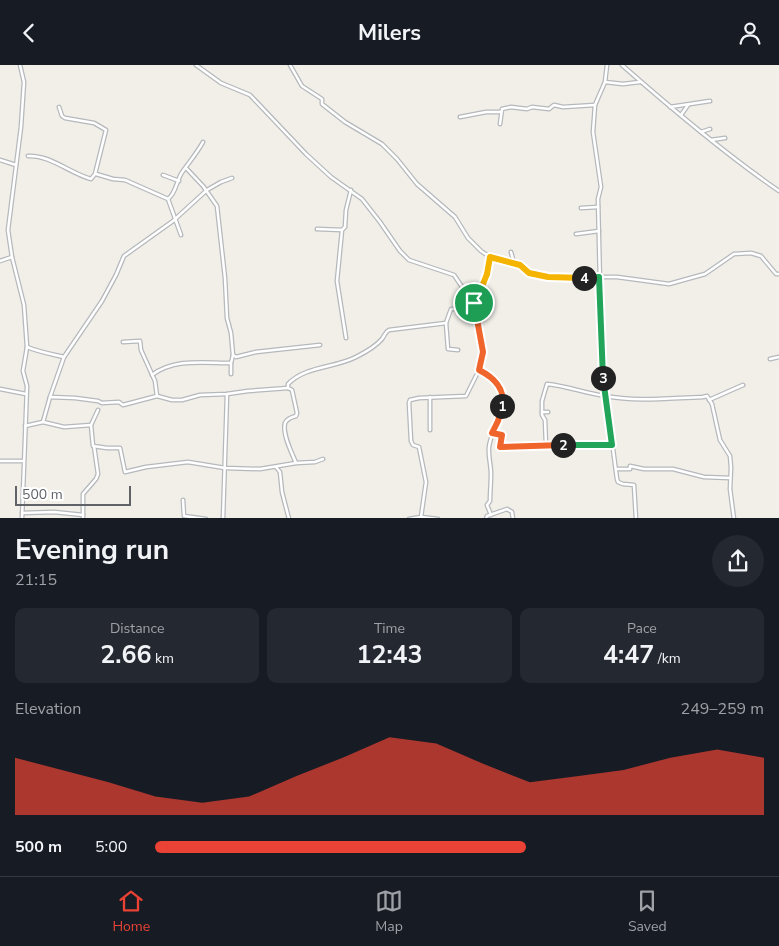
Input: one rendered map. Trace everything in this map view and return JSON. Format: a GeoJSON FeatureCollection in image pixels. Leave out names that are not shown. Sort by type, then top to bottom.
{"type":"FeatureCollection","features":[{"type":"Feature","properties":{"kind":"street"},"geometry":{"type":"LineString","coordinates":[[20,65],[24,82],[21,127],[8,230],[12,257],[24,305],[27,347],[23,371],[27,385],[22,518]]}},
{"type":"Feature","properties":{"kind":"street"},"geometry":{"type":"LineString","coordinates":[[196,65],[221,83],[250,95],[306,154],[331,177],[351,190],[370,209],[400,251],[409,260],[454,275],[474,303],[483,352],[479,370],[466,396],[419,398],[410,400],[409,403],[411,441],[413,445],[419,447],[426,482],[421,517]]}},
{"type":"Feature","properties":{"kind":"street"},"geometry":{"type":"LineString","coordinates":[[290,65],[302,86],[322,99],[323,106],[345,123],[382,144],[417,184],[455,217],[471,242],[490,257],[520,265],[529,273],[548,277],[617,277],[669,284],[705,274],[734,254],[756,253],[761,256],[776,274],[779,274]]}},
{"type":"Feature","properties":{"kind":"street"},"geometry":{"type":"LineString","coordinates":[[607,65],[605,82],[595,105],[593,132],[602,187],[598,207],[602,367],[604,396],[618,482],[634,485],[636,518]]}},
{"type":"Feature","properties":{"kind":"street"},"geometry":{"type":"LineString","coordinates":[[622,65],[701,132],[779,191]]}},
{"type":"Feature","properties":{"kind":"street"},"geometry":{"type":"LineString","coordinates":[[605,82],[623,84],[641,81]]}},
{"type":"Feature","properties":{"kind":"street"},"geometry":{"type":"LineString","coordinates":[[670,107],[710,101]]}},
{"type":"Feature","properties":{"kind":"street"},"geometry":{"type":"LineString","coordinates":[[460,117],[486,112],[500,112],[502,109],[511,107],[549,109],[554,105],[563,107],[595,105]]}},
{"type":"Feature","properties":{"kind":"street"},"geometry":{"type":"LineString","coordinates":[[680,115],[688,105]]}},
{"type":"Feature","properties":{"kind":"street"},"geometry":{"type":"LineString","coordinates":[[28,156],[48,159],[83,177],[91,179],[95,174],[106,130],[94,123],[65,118],[58,107]]}},
{"type":"Feature","properties":{"kind":"street"},"geometry":{"type":"LineString","coordinates":[[500,112],[500,124]]}},
{"type":"Feature","properties":{"kind":"street"},"geometry":{"type":"LineString","coordinates":[[701,132],[710,129]]}},
{"type":"Feature","properties":{"kind":"street"},"geometry":{"type":"LineString","coordinates":[[711,140],[725,138]]}},
{"type":"Feature","properties":{"kind":"street"},"geometry":{"type":"LineString","coordinates":[[168,199],[203,142]]}},
{"type":"Feature","properties":{"kind":"street"},"geometry":{"type":"LineString","coordinates":[[0,160],[16,165]]}},
{"type":"Feature","properties":{"kind":"street"},"geometry":{"type":"LineString","coordinates":[[186,168],[206,190],[217,206],[225,278],[227,318],[231,333],[233,355],[231,374]]}},
{"type":"Feature","properties":{"kind":"street"},"geometry":{"type":"LineString","coordinates":[[95,174],[125,180],[168,199],[181,235]]}},
{"type":"Feature","properties":{"kind":"street"},"geometry":{"type":"LineString","coordinates":[[163,175],[179,181]]}},
{"type":"Feature","properties":{"kind":"street"},"geometry":{"type":"LineString","coordinates":[[44,422],[50,397],[64,357],[102,301],[124,255],[176,218],[206,190],[232,178]]}},
{"type":"Feature","properties":{"kind":"street"},"geometry":{"type":"LineString","coordinates":[[772,186],[779,185]]}},
{"type":"Feature","properties":{"kind":"street"},"geometry":{"type":"LineString","coordinates":[[346,337],[337,281],[342,230],[345,227],[346,210],[351,190]]}},
{"type":"Feature","properties":{"kind":"street"},"geometry":{"type":"LineString","coordinates":[[580,208],[598,207]]}},
{"type":"Feature","properties":{"kind":"street"},"geometry":{"type":"LineString","coordinates":[[317,229],[342,230]]}},
{"type":"Feature","properties":{"kind":"street"},"geometry":{"type":"LineString","coordinates":[[576,234],[599,231]]}},
{"type":"Feature","properties":{"kind":"street"},"geometry":{"type":"LineString","coordinates":[[511,252],[514,263]]}},
{"type":"Feature","properties":{"kind":"street"},"geometry":{"type":"LineString","coordinates":[[0,261],[12,257]]}},
{"type":"Feature","properties":{"kind":"street"},"geometry":{"type":"LineString","coordinates":[[474,303],[482,300],[483,284],[488,272],[490,257]]}},
{"type":"Feature","properties":{"kind":"street"},"geometry":{"type":"LineString","coordinates":[[458,350],[448,349],[446,323],[451,309],[474,309]]}},
{"type":"Feature","properties":{"kind":"street"},"geometry":{"type":"LineString","coordinates":[[288,388],[288,384],[294,378],[313,370],[337,365],[358,356],[378,342],[389,329],[446,323]]}},
{"type":"Feature","properties":{"kind":"street"},"geometry":{"type":"LineString","coordinates":[[123,342],[140,341],[141,350],[158,391],[157,396]]}},
{"type":"Feature","properties":{"kind":"street"},"geometry":{"type":"LineString","coordinates":[[233,355],[236,357],[256,352],[320,345]]}},
{"type":"Feature","properties":{"kind":"street"},"geometry":{"type":"LineString","coordinates":[[27,347],[41,353],[64,357]]}},
{"type":"Feature","properties":{"kind":"street"},"geometry":{"type":"LineString","coordinates":[[770,359],[779,357]]}},
{"type":"Feature","properties":{"kind":"street"},"geometry":{"type":"LineString","coordinates":[[152,375],[161,368],[179,363],[231,363]]}},
{"type":"Feature","properties":{"kind":"street"},"geometry":{"type":"LineString","coordinates":[[479,370],[492,377],[501,391],[504,400],[488,448],[491,473],[490,501],[487,505],[491,515]]}},
{"type":"Feature","properties":{"kind":"street"},"geometry":{"type":"LineString","coordinates":[[546,445],[542,401],[547,384],[561,385],[604,396],[651,399],[707,396],[712,404],[720,440],[730,457],[734,518]]}},
{"type":"Feature","properties":{"kind":"street"},"geometry":{"type":"LineString","coordinates":[[709,400],[743,385]]}},
{"type":"Feature","properties":{"kind":"street"},"geometry":{"type":"LineString","coordinates":[[50,397],[74,398],[102,403],[119,402],[124,405],[157,396],[172,400],[182,400],[200,395],[288,388],[292,390],[297,413],[296,416],[285,423],[287,441],[296,463]]}},
{"type":"Feature","properties":{"kind":"street"},"geometry":{"type":"LineString","coordinates":[[0,389],[26,395]]}},
{"type":"Feature","properties":{"kind":"street"},"geometry":{"type":"LineString","coordinates":[[223,518],[226,468],[226,394]]}},
{"type":"Feature","properties":{"kind":"street"},"geometry":{"type":"LineString","coordinates":[[430,397],[430,429]]}},
{"type":"Feature","properties":{"kind":"street"},"geometry":{"type":"LineString","coordinates":[[504,400],[510,400]]}},
{"type":"Feature","properties":{"kind":"street"},"geometry":{"type":"LineString","coordinates":[[22,513],[54,512],[83,517],[83,494],[98,474],[94,446],[92,446],[91,425],[98,409]]}},
{"type":"Feature","properties":{"kind":"street"},"geometry":{"type":"LineString","coordinates":[[542,411],[548,412]]}},
{"type":"Feature","properties":{"kind":"street"},"geometry":{"type":"LineString","coordinates":[[25,426],[44,422],[64,427],[91,425]]}},
{"type":"Feature","properties":{"kind":"street"},"geometry":{"type":"LineString","coordinates":[[492,433],[502,435],[500,447],[612,445]]}},
{"type":"Feature","properties":{"kind":"street"},"geometry":{"type":"LineString","coordinates":[[94,446],[120,448],[125,472],[146,467],[188,462],[226,468],[260,469],[315,462],[323,459]]}},
{"type":"Feature","properties":{"kind":"street"},"geometry":{"type":"LineString","coordinates":[[0,461],[23,461]]}},
{"type":"Feature","properties":{"kind":"street"},"geometry":{"type":"LineString","coordinates":[[617,469],[630,469],[630,466],[644,469],[673,469],[704,477],[730,478]]}},
{"type":"Feature","properties":{"kind":"street"},"geometry":{"type":"LineString","coordinates":[[276,467],[280,473],[289,518]]}},
{"type":"Feature","properties":{"kind":"street"},"geometry":{"type":"LineString","coordinates":[[183,500],[184,517],[195,518]]}},
{"type":"Feature","properties":{"kind":"street"},"geometry":{"type":"LineString","coordinates":[[487,518],[507,509],[512,512],[513,518]]}},
{"type":"Feature","properties":{"kind":"street"},"geometry":{"type":"LineString","coordinates":[[415,518],[430,518]]}},
{"type":"Feature","properties":{"kind":"route"},"geometry":{"type":"LineString","coordinates":[[490,257],[520,265],[529,273],[542,276],[599,277],[604,396],[612,445],[500,447],[502,435],[492,433],[498,421],[504,400],[501,391],[492,377],[479,370],[483,352],[474,303],[482,300],[482,289],[488,272],[490,257]]}}]}
